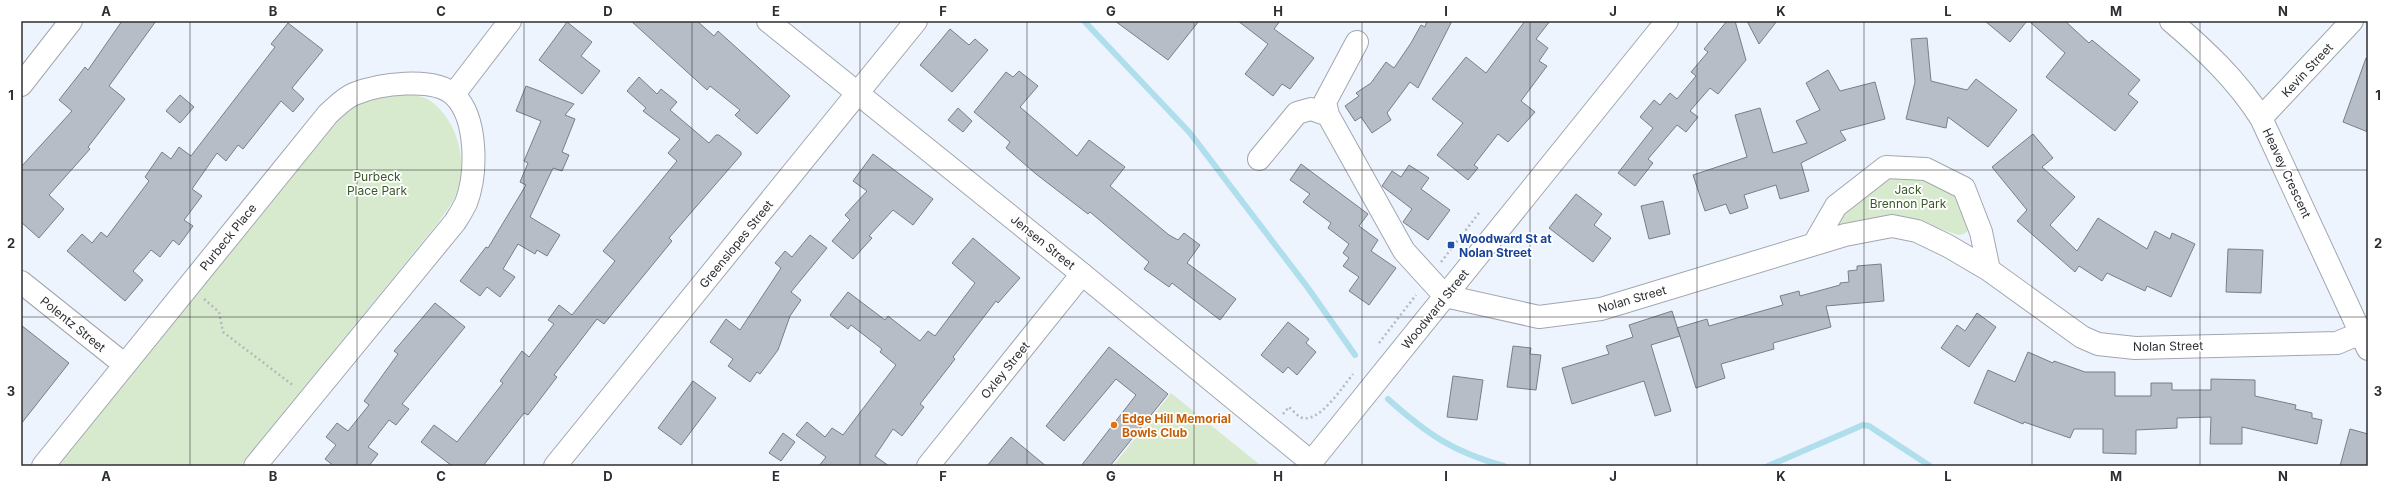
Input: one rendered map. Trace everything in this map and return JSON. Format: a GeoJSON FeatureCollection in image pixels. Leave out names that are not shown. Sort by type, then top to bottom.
{"type":"FeatureCollection","features":[{"type":"Feature","properties":{"kind":"street"},"geometry":{"type":"LineString","coordinates":[[21,85],[71,21]]}},
{"type":"Feature","properties":{"kind":"street"},"geometry":{"type":"LineString","coordinates":[[255,466],[455,222],[466,203],[474,162],[473,141],[463,105],[454,94],[510,21]]}},
{"type":"Feature","properties":{"kind":"street","name":"Jensen Street"},"geometry":{"type":"LineString","coordinates":[[768,21],[1082,274],[1312,465]]}},
{"type":"Feature","properties":{"kind":"street","name":"Greenslopes Street"},"geometry":{"type":"LineString","coordinates":[[555,466],[916,21]]}},
{"type":"Feature","properties":{"kind":"street","name":"Woodward Street"},"geometry":{"type":"LineString","coordinates":[[1312,465],[1445,296],[1668,21]]}},
{"type":"Feature","properties":{"kind":"street","name":"Heavey Crescent"},"geometry":{"type":"LineString","coordinates":[[2171,21],[2203,48],[2248,98],[2261,118],[2366,337]]}},
{"type":"Feature","properties":{"kind":"street","name":"Kevin Street"},"geometry":{"type":"LineString","coordinates":[[2261,118],[2352,21]]}},
{"type":"Feature","properties":{"kind":"street"},"geometry":{"type":"LineString","coordinates":[[1357,42],[1325,102],[1328,115],[1404,251],[1445,296]]}},
{"type":"Feature","properties":{"kind":"street","name":"Purbeck Place"},"geometry":{"type":"LineString","coordinates":[[43,466],[339,103],[353,94],[393,84],[428,85],[440,87],[454,94]]}},
{"type":"Feature","properties":{"kind":"street"},"geometry":{"type":"LineString","coordinates":[[1259,159],[1297,113],[1310,109],[1328,115]]}},
{"type":"Feature","properties":{"kind":"street"},"geometry":{"type":"LineString","coordinates":[[1814,244],[1836,206],[1886,167],[1926,169],[1964,188],[1981,232],[1989,270]]}},
{"type":"Feature","properties":{"kind":"street","name":"Nolan Street"},"geometry":{"type":"LineString","coordinates":[[1445,296],[1532,315],[1561,315],[1601,309],[1844,235],[1892,226],[1917,231],[1948,246],[1989,270],[2082,337],[2098,344],[2135,348],[2337,343],[2366,337]]}},
{"type":"Feature","properties":{"kind":"street","name":"Oxley Street"},"geometry":{"type":"LineString","coordinates":[[928,466],[1082,274]]}},
{"type":"Feature","properties":{"kind":"street","name":"Polentz Street"},"geometry":{"type":"LineString","coordinates":[[21,282],[125,365]]}},
{"type":"Feature","properties":{"kind":"path"},"geometry":{"type":"LineString","coordinates":[[1378,344],[1479,213]]}},
{"type":"Feature","properties":{"kind":"path"},"geometry":{"type":"LineString","coordinates":[[189,286],[219,312],[223,332],[310,398]]}},
{"type":"Feature","properties":{"kind":"path"},"geometry":{"type":"LineString","coordinates":[[1270,429],[1289,406],[1300,417],[1310,418],[1320,414],[1355,372]]}},
{"type":"Feature","properties":{"kind":"green space","name":"Purbeck Place Park"},"geometry":{"type":"Polygon","coordinates":[[[405,94],[429,100],[440,109],[455,132],[461,160],[461,174],[453,201],[437,224],[240,466],[56,466],[340,114],[360,100],[405,94]]]}},
{"type":"Feature","properties":{"kind":"green space","name":"Jack Brennon Park"},"geometry":{"type":"Polygon","coordinates":[[[1907,172],[1959,190],[1970,229],[1964,234],[1958,235],[1914,220],[1840,229],[1840,215],[1890,174],[1907,172]]]}},
{"type":"Feature","properties":{"kind":"green space"},"geometry":{"type":"Polygon","coordinates":[[[1171,393],[1259,464],[1257,466],[1113,466],[1171,393]]]}},
{"type":"Feature","properties":{"kind":"building"},"geometry":{"type":"Polygon","coordinates":[[[122,21],[156,21],[109,86],[125,99],[88,147],[90,149],[49,195],[64,209],[39,238],[21,222],[21,167],[72,111],[59,100],[85,67],[88,70],[122,21]]]}},
{"type":"Feature","properties":{"kind":"building"},"geometry":{"type":"Polygon","coordinates":[[[631,21],[697,21],[714,36],[718,31],[790,96],[757,134],[735,115],[740,110],[710,86],[707,90],[631,21]]]}},
{"type":"Feature","properties":{"kind":"building"},"geometry":{"type":"Polygon","coordinates":[[[1115,21],[1199,21],[1168,60],[1115,21]]]}},
{"type":"Feature","properties":{"kind":"building"},"geometry":{"type":"Polygon","coordinates":[[[1238,21],[1280,21],[1274,29],[1314,58],[1290,89],[1282,84],[1273,96],[1245,74],[1268,44],[1238,21]]]}},
{"type":"Feature","properties":{"kind":"building"},"geometry":{"type":"Polygon","coordinates":[[[1427,21],[1452,21],[1418,88],[1410,82],[1387,113],[1391,120],[1372,133],[1361,117],[1355,121],[1345,106],[1359,96],[1356,93],[1371,83],[1386,62],[1394,68],[1421,25],[1425,27],[1427,21]]]}},
{"type":"Feature","properties":{"kind":"building"},"geometry":{"type":"Polygon","coordinates":[[[1525,21],[1550,21],[1536,39],[1548,48],[1539,61],[1547,66],[1521,101],[1535,112],[1508,142],[1498,134],[1474,165],[1478,168],[1468,180],[1437,155],[1463,123],[1432,99],[1466,57],[1486,73],[1525,21]]]}},
{"type":"Feature","properties":{"kind":"building"},"geometry":{"type":"Polygon","coordinates":[[[1727,21],[1735,21],[1746,60],[1718,94],[1710,88],[1690,111],[1698,117],[1686,132],[1677,125],[1648,159],[1653,163],[1635,186],[1618,173],[1653,128],[1640,117],[1654,100],[1660,105],[1670,93],[1677,99],[1696,76],[1691,72],[1708,52],[1704,49],[1727,21]]]}},
{"type":"Feature","properties":{"kind":"building"},"geometry":{"type":"Polygon","coordinates":[[[1747,21],[1777,21],[1759,44],[1747,21]]]}},
{"type":"Feature","properties":{"kind":"building"},"geometry":{"type":"Polygon","coordinates":[[[1985,21],[2027,21],[2010,42],[1985,21]]]}},
{"type":"Feature","properties":{"kind":"building"},"geometry":{"type":"Polygon","coordinates":[[[2029,21],[2065,21],[2089,43],[2092,40],[2140,80],[2128,94],[2138,102],[2115,131],[2046,77],[2065,53],[2029,21]]]}},
{"type":"Feature","properties":{"kind":"building"},"geometry":{"type":"Polygon","coordinates":[[[567,22],[592,42],[581,56],[600,71],[582,94],[539,60],[567,22]]]}},
{"type":"Feature","properties":{"kind":"building"},"geometry":{"type":"Polygon","coordinates":[[[288,23],[323,50],[292,88],[304,99],[293,112],[281,101],[243,149],[238,145],[226,161],[217,153],[192,189],[202,196],[184,220],[193,226],[179,245],[173,240],[160,257],[151,250],[133,271],[143,280],[125,301],[67,251],[82,234],[92,243],[101,232],[107,237],[149,181],[145,177],[162,152],[171,159],[179,147],[191,156],[275,47],[271,44],[288,23]]]}},
{"type":"Feature","properties":{"kind":"building"},"geometry":{"type":"Polygon","coordinates":[[[950,29],[969,45],[975,39],[988,50],[952,92],[920,65],[950,29]]]}},
{"type":"Feature","properties":{"kind":"building"},"geometry":{"type":"Polygon","coordinates":[[[1927,38],[1931,81],[1967,90],[1976,79],[2017,110],[1988,147],[1948,117],[1946,128],[1906,119],[1915,82],[1911,39],[1927,38]]]}},
{"type":"Feature","properties":{"kind":"building"},"geometry":{"type":"Polygon","coordinates":[[[2366,58],[2368,58],[2368,132],[2343,122],[2366,58]]]}},
{"type":"Feature","properties":{"kind":"building"},"geometry":{"type":"Polygon","coordinates":[[[1828,70],[1840,91],[1875,82],[1885,119],[1840,131],[1846,140],[1801,163],[1809,191],[1780,199],[1776,185],[1744,195],[1748,208],[1730,214],[1726,204],[1705,211],[1693,175],[1747,157],[1735,115],[1760,108],[1773,153],[1807,143],[1796,121],[1820,110],[1806,83],[1828,70]]]}},
{"type":"Feature","properties":{"kind":"building"},"geometry":{"type":"Polygon","coordinates":[[[1019,71],[1038,86],[1020,107],[1077,156],[1089,140],[1125,167],[1110,186],[1169,235],[1178,240],[1184,233],[1200,245],[1187,263],[1236,299],[1220,320],[1172,283],[1169,287],[1144,269],[1149,262],[1090,212],[1088,214],[1036,174],[1006,148],[1010,142],[974,112],[1006,72],[1013,77],[1019,71]]]}},
{"type":"Feature","properties":{"kind":"building"},"geometry":{"type":"Polygon","coordinates":[[[639,77],[657,94],[661,89],[677,102],[670,110],[709,143],[716,135],[719,135],[741,152],[741,155],[669,238],[672,241],[604,324],[597,319],[554,375],[557,377],[528,415],[524,413],[483,466],[452,466],[421,442],[434,425],[457,442],[503,383],[500,381],[522,351],[529,357],[554,324],[548,320],[559,305],[572,315],[615,261],[603,251],[677,161],[668,153],[680,139],[643,111],[646,108],[627,91],[639,77]]]}},
{"type":"Feature","properties":{"kind":"building"},"geometry":{"type":"Polygon","coordinates":[[[526,86],[574,104],[565,115],[575,119],[562,152],[569,155],[562,171],[553,168],[530,217],[560,235],[547,256],[537,250],[535,254],[518,244],[503,269],[515,277],[500,297],[487,287],[480,296],[460,281],[486,247],[488,248],[526,185],[520,182],[528,163],[524,161],[541,121],[516,111],[526,86]]]}},
{"type":"Feature","properties":{"kind":"building"},"geometry":{"type":"Polygon","coordinates":[[[180,95],[194,107],[180,123],[166,111],[180,95]]]}},
{"type":"Feature","properties":{"kind":"building"},"geometry":{"type":"Polygon","coordinates":[[[958,108],[972,121],[963,132],[948,120],[958,108]]]}},
{"type":"Feature","properties":{"kind":"building"},"geometry":{"type":"Polygon","coordinates":[[[2033,134],[2053,158],[2042,167],[2075,197],[2050,225],[2077,251],[2098,218],[2147,249],[2155,231],[2170,239],[2172,233],[2195,244],[2171,297],[2147,286],[2145,291],[2107,273],[2102,281],[2079,266],[2075,272],[2017,221],[2027,210],[1992,167],[2033,134]]]}},
{"type":"Feature","properties":{"kind":"building"},"geometry":{"type":"Polygon","coordinates":[[[873,154],[933,199],[913,225],[893,210],[869,236],[872,238],[853,259],[832,241],[850,220],[845,215],[867,191],[853,181],[873,154]]]}},
{"type":"Feature","properties":{"kind":"building"},"geometry":{"type":"Polygon","coordinates":[[[1301,164],[1368,214],[1359,226],[1378,240],[1371,251],[1396,268],[1369,305],[1349,291],[1359,277],[1343,266],[1349,258],[1343,253],[1349,244],[1328,228],[1331,223],[1303,202],[1310,194],[1290,180],[1301,164]]]}},
{"type":"Feature","properties":{"kind":"building"},"geometry":{"type":"Polygon","coordinates":[[[1409,165],[1429,178],[1421,189],[1450,210],[1428,240],[1403,222],[1412,209],[1382,186],[1392,171],[1401,177],[1409,165]]]}},
{"type":"Feature","properties":{"kind":"building"},"geometry":{"type":"Polygon","coordinates":[[[1576,194],[1602,214],[1594,225],[1611,238],[1593,262],[1549,228],[1576,194]]]}},
{"type":"Feature","properties":{"kind":"building"},"geometry":{"type":"Polygon","coordinates":[[[1663,201],[1670,234],[1649,239],[1641,206],[1663,201]]]}},
{"type":"Feature","properties":{"kind":"building"},"geometry":{"type":"Polygon","coordinates":[[[810,235],[827,248],[791,292],[801,300],[790,316],[778,350],[760,374],[757,372],[750,382],[728,366],[733,359],[710,342],[726,319],[740,330],[781,268],[775,263],[785,251],[792,257],[810,235]]]}},
{"type":"Feature","properties":{"kind":"building"},"geometry":{"type":"Polygon","coordinates":[[[973,238],[1020,278],[998,303],[996,301],[953,357],[955,359],[920,404],[924,407],[902,436],[893,429],[875,456],[889,466],[819,466],[826,457],[796,435],[807,422],[825,437],[832,428],[843,435],[896,365],[880,352],[882,349],[851,325],[848,329],[830,315],[848,292],[885,320],[888,316],[920,341],[928,331],[935,336],[975,283],[952,263],[973,238]]]}},
{"type":"Feature","properties":{"kind":"building"},"geometry":{"type":"Polygon","coordinates":[[[2228,249],[2263,250],[2261,293],[2226,292],[2228,249]]]}},
{"type":"Feature","properties":{"kind":"building"},"geometry":{"type":"Polygon","coordinates":[[[1881,264],[1884,301],[1826,306],[1831,327],[1773,343],[1774,349],[1721,364],[1725,378],[1696,388],[1680,336],[1651,345],[1671,411],[1655,416],[1644,381],[1572,404],[1562,368],[1609,354],[1606,346],[1633,337],[1629,325],[1672,311],[1677,328],[1707,319],[1709,326],[1783,305],[1780,296],[1799,291],[1800,296],[1840,285],[1840,283],[1849,282],[1848,271],[1857,270],[1857,266],[1881,264]]]}},
{"type":"Feature","properties":{"kind":"building"},"geometry":{"type":"Polygon","coordinates":[[[435,303],[465,327],[402,404],[409,409],[396,425],[389,420],[368,447],[378,454],[369,466],[334,466],[325,459],[336,445],[326,437],[337,423],[348,431],[369,405],[364,401],[398,354],[394,351],[435,303]]]}},
{"type":"Feature","properties":{"kind":"building"},"geometry":{"type":"Polygon","coordinates":[[[1977,313],[1996,327],[1969,367],[1941,348],[1957,325],[1965,331],[1977,313]]]}},
{"type":"Feature","properties":{"kind":"building"},"geometry":{"type":"Polygon","coordinates":[[[1288,322],[1309,339],[1306,343],[1316,352],[1297,375],[1288,367],[1283,373],[1261,355],[1288,322]]]}},
{"type":"Feature","properties":{"kind":"building"},"geometry":{"type":"Polygon","coordinates":[[[21,325],[69,363],[21,424],[21,325]]]}},
{"type":"Feature","properties":{"kind":"building"},"geometry":{"type":"Polygon","coordinates":[[[1513,346],[1531,348],[1530,354],[1541,355],[1536,390],[1507,387],[1513,346]]]}},
{"type":"Feature","properties":{"kind":"building"},"geometry":{"type":"Polygon","coordinates":[[[1109,347],[1168,394],[1110,466],[1081,466],[1136,395],[1116,379],[1064,441],[1046,426],[1109,347]]]}},
{"type":"Feature","properties":{"kind":"building"},"geometry":{"type":"Polygon","coordinates":[[[2028,352],[2053,363],[2054,361],[2085,372],[2115,372],[2115,396],[2151,396],[2151,383],[2172,383],[2172,390],[2211,390],[2211,379],[2255,380],[2255,396],[2296,405],[2295,409],[2312,413],[2312,418],[2322,420],[2317,444],[2242,427],[2242,444],[2210,444],[2211,417],[2177,418],[2177,428],[2136,430],[2136,454],[2103,453],[2103,429],[2074,429],[2070,438],[2024,422],[2023,424],[1974,403],[1988,370],[2015,382],[2028,352]]]}},
{"type":"Feature","properties":{"kind":"building"},"geometry":{"type":"Polygon","coordinates":[[[1453,376],[1483,380],[1477,420],[1447,417],[1453,376]]]}},
{"type":"Feature","properties":{"kind":"building"},"geometry":{"type":"Polygon","coordinates":[[[693,381],[716,398],[681,445],[658,428],[693,381]]]}},
{"type":"Feature","properties":{"kind":"building"},"geometry":{"type":"Polygon","coordinates":[[[2350,429],[2368,434],[2368,466],[2340,466],[2350,429]]]}},
{"type":"Feature","properties":{"kind":"building"},"geometry":{"type":"Polygon","coordinates":[[[783,433],[795,442],[781,461],[769,453],[783,433]]]}},
{"type":"Feature","properties":{"kind":"building"},"geometry":{"type":"Polygon","coordinates":[[[1011,437],[1046,466],[987,466],[1011,437]]]}},
{"type":"Feature","properties":{"kind":"waterway"},"geometry":{"type":"LineString","coordinates":[[1084,21],[1190,133],[1308,288],[1355,355]]}},
{"type":"Feature","properties":{"kind":"waterway"},"geometry":{"type":"LineString","coordinates":[[1388,399],[1428,432],[1455,448],[1486,461],[1504,466]]}},
{"type":"Feature","properties":{"kind":"waterway"},"geometry":{"type":"LineString","coordinates":[[1768,466],[1863,425],[1869,426],[1930,466]]}},
{"type":"Feature","properties":{"kind":"place","name":"Woodward St at Nolan Street"},"geometry":{"type":"Point","coordinates":[1451,245]}},
{"type":"Feature","properties":{"kind":"place","name":"Edge Hill Memorial Bowls Club"},"geometry":{"type":"Point","coordinates":[1114,425]}}]}
